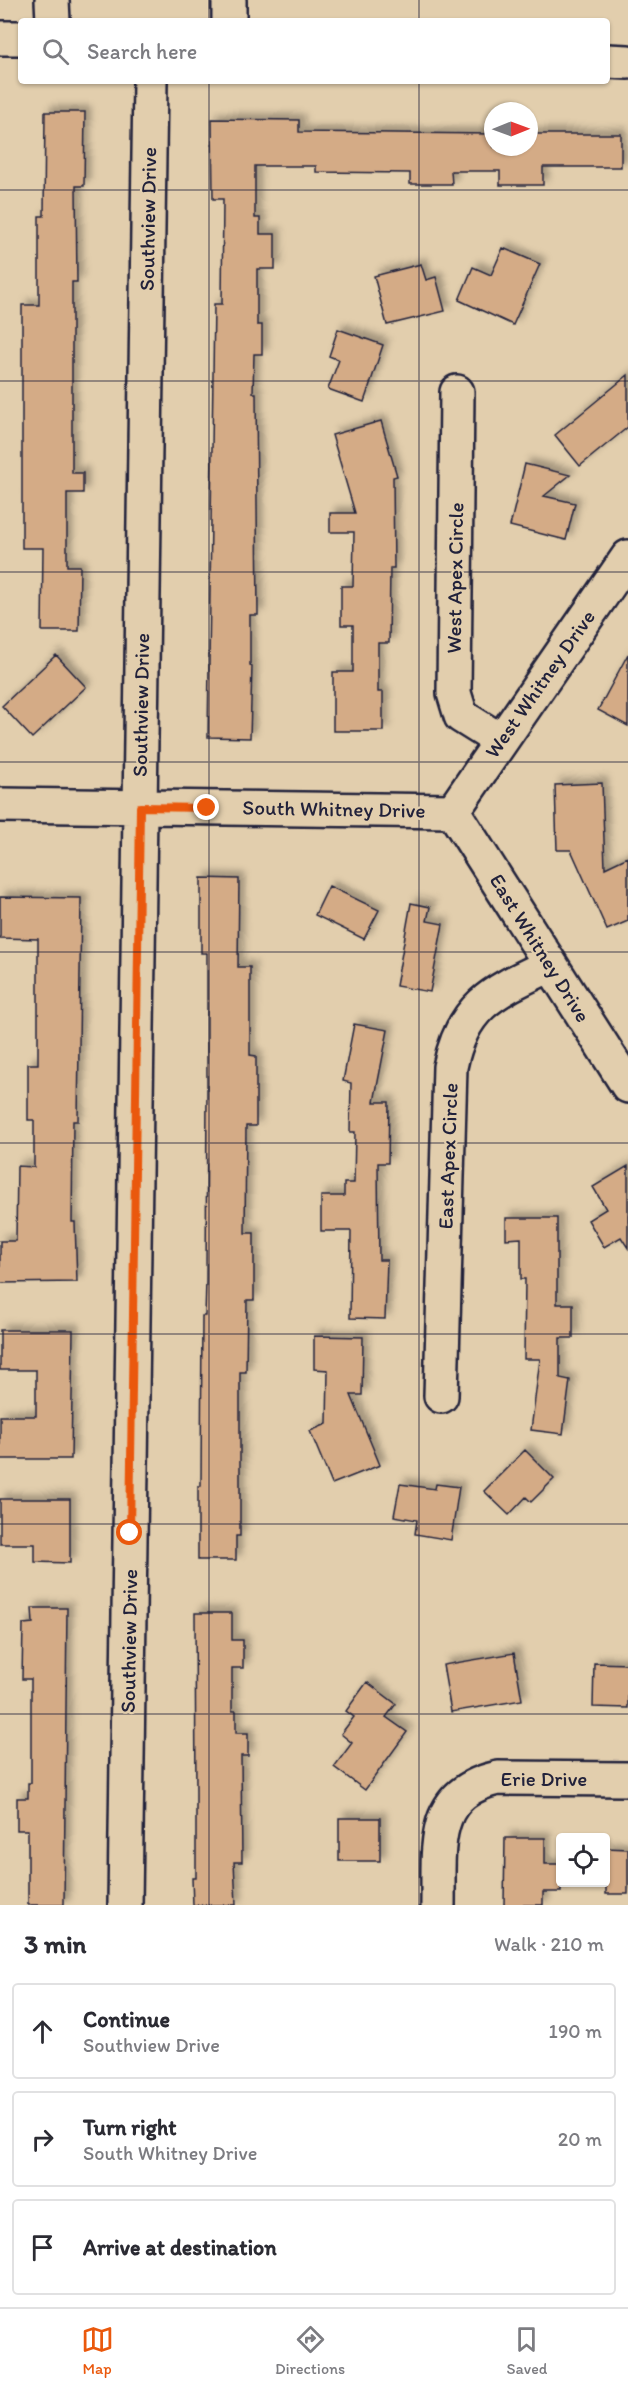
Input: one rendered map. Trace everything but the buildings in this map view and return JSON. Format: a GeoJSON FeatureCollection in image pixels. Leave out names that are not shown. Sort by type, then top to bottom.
{"type":"FeatureCollection","features":[{"type":"Feature","properties":{"kind":"street"},"geometry":{"type":"LineString","coordinates":[[52,0],[53,18]]}},
{"type":"Feature","properties":{"kind":"street"},"geometry":{"type":"LineString","coordinates":[[229,0],[229,18]]}},
{"type":"Feature","properties":{"kind":"street"},"geometry":{"type":"LineString","coordinates":[[0,38],[18,38]]}},
{"type":"Feature","properties":{"kind":"street"},"geometry":{"type":"LineString","coordinates":[[610,61],[628,62]]}},
{"type":"Feature","properties":{"kind":"street","name":"Southview Drive"},"geometry":{"type":"LineString","coordinates":[[125,1905],[150,84]]}},
{"type":"Feature","properties":{"kind":"street","name":"West Apex Circle"},"geometry":{"type":"LineString","coordinates":[[458,392],[454,693],[460,716],[501,741]]}},
{"type":"Feature","properties":{"kind":"street","name":"West Whitney Drive"},"geometry":{"type":"LineString","coordinates":[[453,811],[628,557]]}},
{"type":"Feature","properties":{"kind":"street","name":"South Whitney Drive"},"geometry":{"type":"LineString","coordinates":[[0,805],[453,811]]}},
{"type":"Feature","properties":{"kind":"street","name":"East Whitney Drive"},"geometry":{"type":"LineString","coordinates":[[453,811],[628,1086]]}},
{"type":"Feature","properties":{"kind":"street","name":"East Apex Circle"},"geometry":{"type":"LineString","coordinates":[[441,1396],[450,1079],[454,1048],[472,1014],[485,1000],[500,989],[550,965]]}},
{"type":"Feature","properties":{"kind":"street","name":"Erie Drive"},"geometry":{"type":"LineString","coordinates":[[438,1905],[441,1823],[450,1806],[463,1792],[480,1782],[498,1778],[628,1779]]}},
{"type":"Feature","properties":{"kind":"route"},"geometry":{"type":"LineString","coordinates":[[130,1533],[140,807],[207,808]]}}]}
